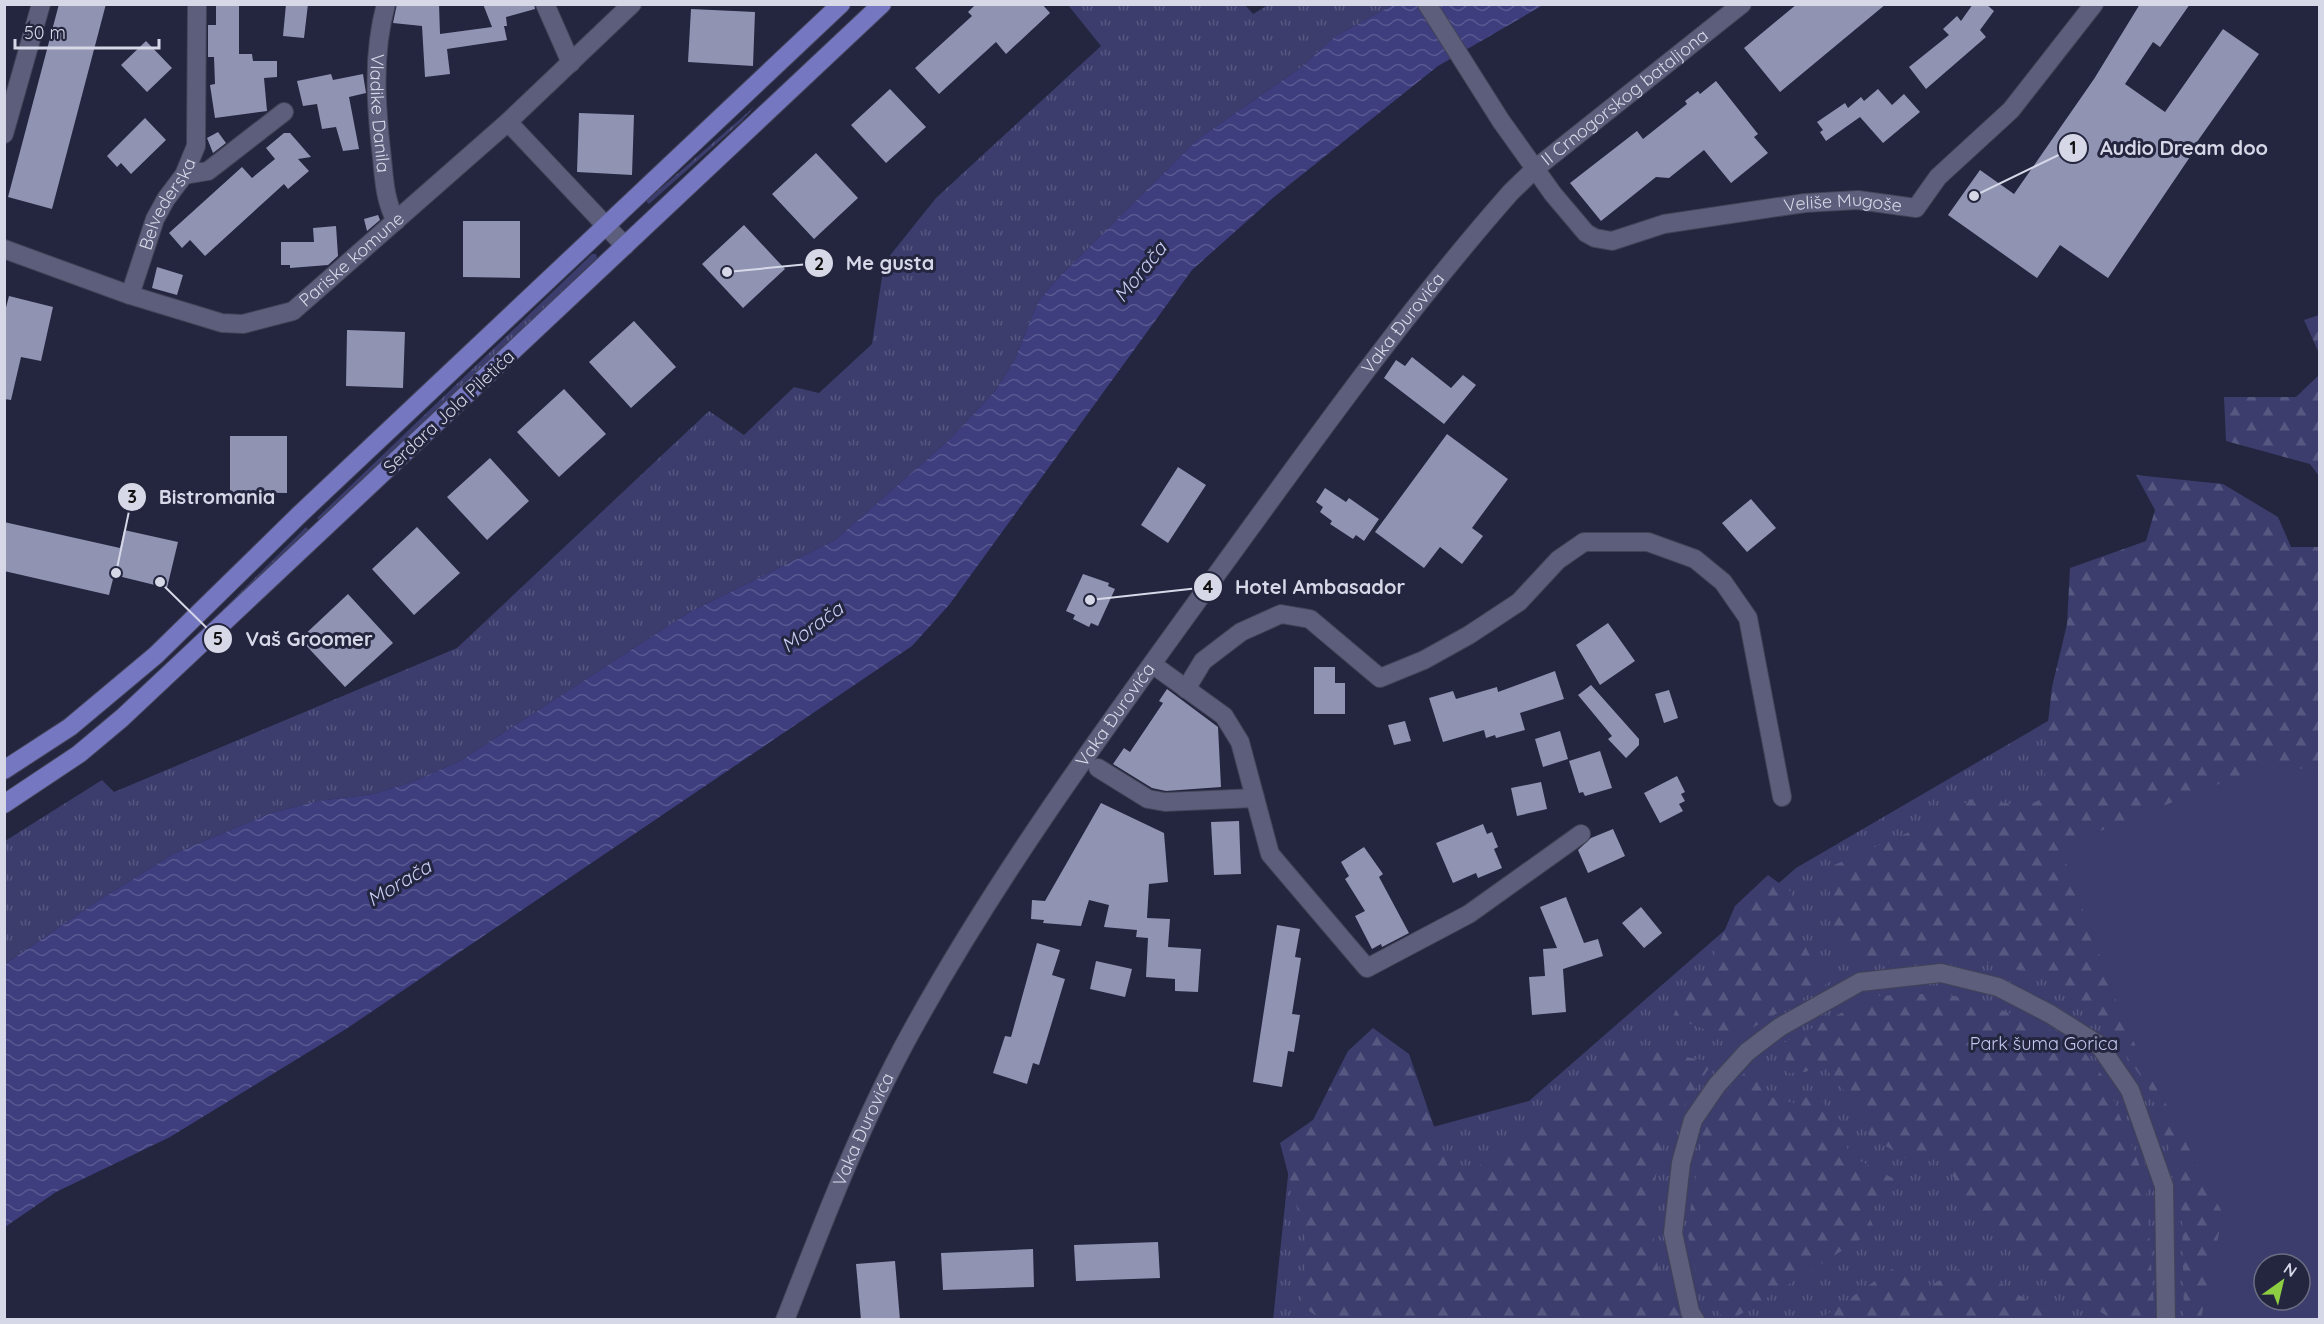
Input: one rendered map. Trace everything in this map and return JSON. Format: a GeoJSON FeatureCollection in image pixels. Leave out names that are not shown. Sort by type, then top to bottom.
{"type":"FeatureCollection","features":[{"type":"Feature","properties":{"kind":"main road","name":"Serdara Jola Piletića"},"geometry":{"type":"LineString","coordinates":[[4,770],[70,727],[156,655],[299,515],[841,4]]}},
{"type":"Feature","properties":{"kind":"main road","name":"Serdara Jola Piletića"},"geometry":{"type":"LineString","coordinates":[[4,804],[79,754],[122,718],[882,4]]}},
{"type":"Feature","properties":{"kind":"street"},"geometry":{"type":"LineString","coordinates":[[4,134],[41,4]]}},
{"type":"Feature","properties":{"kind":"street","name":"Belvederska"},"geometry":{"type":"LineString","coordinates":[[130,295],[155,219],[166,199],[184,175],[196,146],[197,4]]}},
{"type":"Feature","properties":{"kind":"street","name":"Vladike Danila"},"geometry":{"type":"LineString","coordinates":[[386,4],[380,25],[375,102],[386,192],[396,221]]}},
{"type":"Feature","properties":{"kind":"street"},"geometry":{"type":"LineString","coordinates":[[545,4],[571,63]]}},
{"type":"Feature","properties":{"kind":"street","name":"Pariske komune"},"geometry":{"type":"LineString","coordinates":[[4,249],[130,295],[222,323],[243,324],[293,311],[508,122],[632,4]]}},
{"type":"Feature","properties":{"kind":"street"},"geometry":{"type":"LineString","coordinates":[[1427,4],[1506,128],[1536,168]]}},
{"type":"Feature","properties":{"kind":"street","name":"II Crnogorskog bataljona"},"geometry":{"type":"LineString","coordinates":[[1536,168],[1742,4]]}},
{"type":"Feature","properties":{"kind":"street","name":"Veliše Mugoše"},"geometry":{"type":"LineString","coordinates":[[1536,168],[1553,194],[1586,233],[1602,240],[1612,241],[1664,224],[1805,203],[1858,200],[1916,208],[1938,177],[2011,110],[2094,4]]}},
{"type":"Feature","properties":{"kind":"street"},"geometry":{"type":"LineString","coordinates":[[184,175],[208,171],[284,112]]}},
{"type":"Feature","properties":{"kind":"street"},"geometry":{"type":"LineString","coordinates":[[508,122],[625,246]]}},
{"type":"Feature","properties":{"kind":"street","name":"Vaka Đurovića"},"geometry":{"type":"LineString","coordinates":[[785,1320],[842,1176],[927,1002],[992,894],[1152,664],[1347,395],[1471,239],[1536,168]]}},
{"type":"Feature","properties":{"kind":"street"},"geometry":{"type":"LineString","coordinates":[[1186,689],[1203,661],[1241,632],[1281,614],[1310,619],[1380,678],[1424,660],[1469,635],[1519,602],[1558,560],[1584,542],[1648,542],[1695,559],[1724,582],[1748,618],[1782,797]]}},
{"type":"Feature","properties":{"kind":"street"},"geometry":{"type":"LineString","coordinates":[[1152,664],[1224,716],[1240,742],[1270,854],[1367,968],[1469,914],[1581,834]]}},
{"type":"Feature","properties":{"kind":"street"},"geometry":{"type":"LineString","coordinates":[[1098,768],[1148,799],[1165,802],[1255,798]]}},
{"type":"Feature","properties":{"kind":"street"},"geometry":{"type":"LineString","coordinates":[[1695,1320],[1690,1312],[1673,1233],[1681,1163],[1693,1120],[1717,1085],[1747,1052],[1780,1027],[1860,982],[1941,973],[1998,987],[2050,1014],[2099,1045],[2130,1090],[2163,1186],[2166,1320]]}},
{"type":"Feature","properties":{"kind":"green space"},"geometry":{"type":"Polygon","coordinates":[[[1068,5],[1245,5],[1253,14],[1268,5],[1392,5],[1334,37],[1303,66],[1198,139],[1057,279],[1038,302],[1014,361],[995,391],[949,440],[835,540],[688,613],[460,761],[412,782],[373,794],[318,801],[271,813],[173,854],[96,902],[5,964],[5,841],[102,780],[114,792],[457,648],[709,411],[744,435],[794,387],[819,393],[872,344],[884,263],[936,198],[1101,46],[1068,5]]]}},
{"type":"Feature","properties":{"kind":"green space"},"geometry":{"type":"Polygon","coordinates":[[[754,107],[742,121],[649,204],[646,201],[754,107]]]}},
{"type":"Feature","properties":{"kind":"green space"},"geometry":{"type":"Polygon","coordinates":[[[592,254],[596,254],[597,258],[322,523],[317,518],[592,254]]]}},
{"type":"Feature","properties":{"kind":"green space"},"geometry":{"type":"Polygon","coordinates":[[[2320,315],[2319,353],[2304,320],[2320,315]]]}},
{"type":"Feature","properties":{"kind":"green space"},"geometry":{"type":"Polygon","coordinates":[[[2319,375],[2319,476],[2310,464],[2226,441],[2224,397],[2296,397],[2319,375]]]}},
{"type":"Feature","properties":{"kind":"green space"},"geometry":{"type":"Polygon","coordinates":[[[2136,475],[2223,484],[2278,517],[2291,547],[2319,547],[2319,1319],[2184,1319],[2182,1213],[2175,1167],[2149,1088],[2115,1040],[2066,992],[2041,975],[1956,956],[1873,964],[1831,940],[1832,866],[1941,818],[1972,799],[2027,806],[2050,795],[2043,767],[2052,687],[2067,624],[2070,568],[2146,541],[2155,510],[2136,475]]]}},
{"type":"Feature","properties":{"kind":"green space"},"geometry":{"type":"Polygon","coordinates":[[[306,527],[310,532],[125,715],[122,710],[306,527]]]}},
{"type":"Feature","properties":{"kind":"green space","name":"Park šuma Gorica"},"geometry":{"type":"Polygon","coordinates":[[[2228,616],[2310,1252],[2252,1252],[2252,1312],[2312,1312],[2312,1265],[2319,1319],[1273,1320],[1289,1166],[1529,1101],[1796,868],[2228,616]]]}},
{"type":"Feature","properties":{"kind":"green space"},"geometry":{"type":"Polygon","coordinates":[[[2269,764],[2319,771],[2319,1319],[2201,1319],[2223,1214],[2125,1025],[2060,847],[2269,764]]]}},
{"type":"Feature","properties":{"kind":"green space"},"geometry":{"type":"Polygon","coordinates":[[[1768,875],[1791,892],[1804,944],[1818,972],[1833,980],[1732,1040],[1673,1017],[1683,992],[1709,967],[1735,906],[1768,875]]]}},
{"type":"Feature","properties":{"kind":"green space"},"geometry":{"type":"Polygon","coordinates":[[[1949,995],[1985,1004],[2028,1020],[2077,1043],[2105,1079],[2145,1179],[2155,1319],[2111,1319],[2049,1277],[2028,1255],[1991,1235],[1935,1148],[1911,1161],[1869,1136],[1861,1111],[1823,1065],[1805,1072],[1788,1073],[1783,1043],[1874,996],[1949,995]]]}},
{"type":"Feature","properties":{"kind":"green space"},"geometry":{"type":"Polygon","coordinates":[[[1373,1028],[1409,1054],[1449,1170],[1475,1169],[1589,1079],[1620,1045],[1713,1062],[1667,1132],[1658,1164],[1650,1212],[1658,1268],[1682,1319],[1322,1320],[1302,1306],[1306,1242],[1280,1143],[1313,1120],[1348,1051],[1373,1028]]]}},
{"type":"Feature","properties":{"kind":"green space"},"geometry":{"type":"Polygon","coordinates":[[[1756,1061],[1770,1097],[1793,1103],[1814,1094],[1841,1121],[1849,1155],[1902,1183],[1866,1210],[1875,1230],[1733,1319],[1724,1319],[1699,1288],[1687,1230],[1703,1131],[1715,1103],[1756,1061]]]}},
{"type":"Feature","properties":{"kind":"green space"},"geometry":{"type":"Polygon","coordinates":[[[1901,1263],[1922,1291],[1967,1264],[2059,1319],[1820,1319],[1901,1263]]]}},
{"type":"Feature","properties":{"kind":"water","name":"Morača"},"geometry":{"type":"Polygon","coordinates":[[[1392,5],[1543,5],[1438,66],[1274,197],[1192,270],[949,605],[912,646],[346,1029],[170,1137],[56,1192],[5,1227],[5,964],[96,902],[173,854],[271,813],[318,801],[373,794],[412,782],[460,761],[688,613],[835,540],[949,440],[995,391],[1014,361],[1038,302],[1057,279],[1198,139],[1303,66],[1334,37],[1392,5]]]}},
{"type":"Feature","properties":{"kind":"building"},"geometry":{"type":"Polygon","coordinates":[[[59,4],[106,4],[52,209],[8,197],[59,4]]]}},
{"type":"Feature","properties":{"kind":"building"},"geometry":{"type":"Polygon","coordinates":[[[216,4],[239,4],[239,54],[252,54],[253,61],[277,61],[277,77],[264,78],[267,111],[215,118],[210,85],[215,84],[214,57],[208,57],[208,25],[216,25],[216,4]]]}},
{"type":"Feature","properties":{"kind":"building"},"geometry":{"type":"Polygon","coordinates":[[[286,4],[308,4],[304,38],[283,36],[286,4]]]}},
{"type":"Feature","properties":{"kind":"building"},"geometry":{"type":"Polygon","coordinates":[[[397,4],[439,4],[440,34],[492,27],[483,4],[534,4],[535,9],[506,17],[507,26],[504,26],[507,40],[447,49],[450,74],[425,77],[422,26],[393,23],[397,4]]]}},
{"type":"Feature","properties":{"kind":"building"},"geometry":{"type":"Polygon","coordinates":[[[976,4],[1042,4],[1050,13],[1006,54],[996,42],[939,94],[915,68],[972,16],[968,12],[976,4]]]}},
{"type":"Feature","properties":{"kind":"building"},"geometry":{"type":"Polygon","coordinates":[[[1797,4],[1886,4],[1780,92],[1744,48],[1797,4]]]}},
{"type":"Feature","properties":{"kind":"building"},"geometry":{"type":"Polygon","coordinates":[[[1973,4],[1986,4],[1994,11],[1980,30],[1986,37],[1926,89],[1909,67],[1949,35],[1943,29],[1957,16],[1961,21],[1973,4]]]}},
{"type":"Feature","properties":{"kind":"building"},"geometry":{"type":"Polygon","coordinates":[[[2140,4],[2190,4],[2160,47],[2153,42],[2125,84],[2165,112],[2223,29],[2259,54],[2192,149],[2194,151],[2108,278],[2060,245],[2037,278],[1948,215],[1980,170],[2014,194],[2094,79],[2140,4]]]}},
{"type":"Feature","properties":{"kind":"building"},"geometry":{"type":"Polygon","coordinates":[[[691,9],[755,12],[753,66],[688,62],[691,9]]]}},
{"type":"Feature","properties":{"kind":"building"},"geometry":{"type":"Polygon","coordinates":[[[146,41],[172,68],[147,92],[121,65],[146,41]]]}},
{"type":"Feature","properties":{"kind":"building"},"geometry":{"type":"Polygon","coordinates":[[[331,74],[333,80],[363,74],[366,93],[349,97],[359,149],[343,151],[336,127],[322,129],[317,104],[303,106],[297,81],[331,74]]]}},
{"type":"Feature","properties":{"kind":"building"},"geometry":{"type":"Polygon","coordinates":[[[1716,81],[1758,134],[1754,137],[1768,153],[1731,183],[1704,150],[1669,178],[1656,177],[1601,221],[1570,183],[1637,131],[1643,139],[1687,104],[1685,101],[1698,91],[1700,94],[1716,81]]]}},
{"type":"Feature","properties":{"kind":"building"},"geometry":{"type":"Polygon","coordinates":[[[890,89],[926,127],[886,163],[851,125],[890,89]]]}},
{"type":"Feature","properties":{"kind":"building"},"geometry":{"type":"Polygon","coordinates":[[[1878,89],[1892,105],[1904,94],[1920,112],[1883,143],[1860,117],[1826,141],[1820,132],[1823,130],[1817,122],[1845,103],[1848,108],[1861,97],[1864,101],[1878,89]]]}},
{"type":"Feature","properties":{"kind":"building"},"geometry":{"type":"Polygon","coordinates":[[[579,113],[634,115],[632,175],[577,172],[579,113]]]}},
{"type":"Feature","properties":{"kind":"building"},"geometry":{"type":"Polygon","coordinates":[[[145,118],[166,140],[131,174],[121,163],[117,167],[107,156],[145,118]]]}},
{"type":"Feature","properties":{"kind":"building"},"geometry":{"type":"Polygon","coordinates":[[[218,132],[226,143],[213,153],[207,138],[218,132]]]}},
{"type":"Feature","properties":{"kind":"building"},"geometry":{"type":"Polygon","coordinates":[[[284,133],[290,133],[311,157],[298,159],[309,171],[288,189],[284,184],[205,256],[190,240],[182,248],[169,233],[242,167],[252,178],[275,159],[266,148],[284,133]]]}},
{"type":"Feature","properties":{"kind":"building"},"geometry":{"type":"Polygon","coordinates":[[[816,153],[858,198],[814,239],[772,194],[816,153]]]}},
{"type":"Feature","properties":{"kind":"building"},"geometry":{"type":"Polygon","coordinates":[[[378,215],[380,220],[367,231],[364,219],[378,215]]]}},
{"type":"Feature","properties":{"kind":"building"},"geometry":{"type":"Polygon","coordinates":[[[463,221],[520,221],[520,278],[463,277],[463,221]]]}},
{"type":"Feature","properties":{"kind":"building"},"geometry":{"type":"Polygon","coordinates":[[[744,225],[785,269],[743,308],[702,264],[744,225]]]}},
{"type":"Feature","properties":{"kind":"building"},"geometry":{"type":"Polygon","coordinates":[[[336,226],[338,256],[328,265],[290,268],[290,265],[281,265],[281,242],[314,242],[313,228],[336,226]]]}},
{"type":"Feature","properties":{"kind":"building"},"geometry":{"type":"Polygon","coordinates":[[[157,267],[183,275],[177,295],[152,288],[157,267]]]}},
{"type":"Feature","properties":{"kind":"building"},"geometry":{"type":"Polygon","coordinates":[[[9,296],[53,307],[41,361],[21,357],[11,400],[4,399],[4,315],[9,296]]]}},
{"type":"Feature","properties":{"kind":"building"},"geometry":{"type":"Polygon","coordinates":[[[634,321],[676,367],[631,408],[589,362],[634,321]]]}},
{"type":"Feature","properties":{"kind":"building"},"geometry":{"type":"Polygon","coordinates":[[[347,330],[405,332],[403,388],[346,386],[347,330]]]}},
{"type":"Feature","properties":{"kind":"building"},"geometry":{"type":"Polygon","coordinates":[[[1412,357],[1451,388],[1463,375],[1476,385],[1444,424],[1384,378],[1396,360],[1405,366],[1412,357]]]}},
{"type":"Feature","properties":{"kind":"building"},"geometry":{"type":"Polygon","coordinates":[[[564,389],[606,434],[559,477],[517,432],[564,389]]]}},
{"type":"Feature","properties":{"kind":"building"},"geometry":{"type":"Polygon","coordinates":[[[1447,434],[1508,479],[1472,528],[1483,536],[1462,564],[1440,547],[1424,568],[1375,532],[1447,434]]]}},
{"type":"Feature","properties":{"kind":"building"},"geometry":{"type":"Polygon","coordinates":[[[230,436],[287,436],[287,493],[230,492],[230,436]]]}},
{"type":"Feature","properties":{"kind":"building"},"geometry":{"type":"Polygon","coordinates":[[[490,458],[529,501],[487,540],[447,497],[490,458]]]}},
{"type":"Feature","properties":{"kind":"building"},"geometry":{"type":"Polygon","coordinates":[[[1178,467],[1206,485],[1168,543],[1141,525],[1178,467]]]}},
{"type":"Feature","properties":{"kind":"building"},"geometry":{"type":"Polygon","coordinates":[[[1325,488],[1346,502],[1349,498],[1379,519],[1364,541],[1356,535],[1353,539],[1330,524],[1332,521],[1320,512],[1323,507],[1316,502],[1325,488]]]}},
{"type":"Feature","properties":{"kind":"building"},"geometry":{"type":"Polygon","coordinates":[[[1751,499],[1776,528],[1747,552],[1722,523],[1751,499]]]}},
{"type":"Feature","properties":{"kind":"building"},"geometry":{"type":"Polygon","coordinates":[[[4,522],[120,548],[124,530],[178,542],[167,588],[114,575],[109,595],[4,571],[4,522]]]}},
{"type":"Feature","properties":{"kind":"building"},"geometry":{"type":"Polygon","coordinates":[[[417,527],[460,573],[414,615],[372,569],[417,527]]]}},
{"type":"Feature","properties":{"kind":"building"},"geometry":{"type":"Polygon","coordinates":[[[1083,574],[1109,583],[1108,586],[1115,589],[1098,626],[1091,623],[1089,627],[1073,619],[1075,615],[1066,611],[1083,574]]]}},
{"type":"Feature","properties":{"kind":"building"},"geometry":{"type":"Polygon","coordinates":[[[348,594],[393,643],[345,687],[300,639],[348,594]]]}},
{"type":"Feature","properties":{"kind":"building"},"geometry":{"type":"Polygon","coordinates":[[[1608,623],[1635,661],[1600,685],[1576,645],[1608,623]]]}},
{"type":"Feature","properties":{"kind":"building"},"geometry":{"type":"Polygon","coordinates":[[[1314,667],[1335,667],[1335,683],[1345,683],[1345,714],[1314,714],[1314,667]]]}},
{"type":"Feature","properties":{"kind":"building"},"geometry":{"type":"Polygon","coordinates":[[[1555,671],[1564,699],[1520,713],[1525,730],[1496,738],[1495,735],[1486,738],[1484,730],[1443,742],[1429,698],[1453,691],[1456,699],[1497,687],[1498,692],[1555,671]]]}},
{"type":"Feature","properties":{"kind":"building"},"geometry":{"type":"Polygon","coordinates":[[[1591,685],[1639,739],[1639,745],[1626,758],[1608,739],[1612,736],[1578,695],[1591,685]]]}},
{"type":"Feature","properties":{"kind":"building"},"geometry":{"type":"Polygon","coordinates":[[[1167,689],[1218,727],[1221,787],[1166,791],[1152,788],[1113,764],[1124,748],[1130,752],[1163,703],[1159,701],[1167,689]]]}},
{"type":"Feature","properties":{"kind":"building"},"geometry":{"type":"Polygon","coordinates":[[[1669,690],[1678,718],[1664,723],[1655,694],[1669,690]]]}},
{"type":"Feature","properties":{"kind":"building"},"geometry":{"type":"Polygon","coordinates":[[[1405,721],[1411,741],[1394,745],[1388,725],[1405,721]]]}},
{"type":"Feature","properties":{"kind":"building"},"geometry":{"type":"Polygon","coordinates":[[[1560,731],[1568,759],[1543,767],[1535,739],[1560,731]]]}},
{"type":"Feature","properties":{"kind":"building"},"geometry":{"type":"Polygon","coordinates":[[[1600,751],[1612,788],[1585,796],[1583,792],[1579,793],[1569,761],[1600,751]]]}},
{"type":"Feature","properties":{"kind":"building"},"geometry":{"type":"Polygon","coordinates":[[[1677,776],[1685,792],[1681,794],[1685,801],[1679,804],[1683,811],[1660,823],[1644,793],[1677,776]]]}},
{"type":"Feature","properties":{"kind":"building"},"geometry":{"type":"Polygon","coordinates":[[[1541,782],[1547,809],[1517,816],[1511,788],[1541,782]]]}},
{"type":"Feature","properties":{"kind":"building"},"geometry":{"type":"Polygon","coordinates":[[[1101,803],[1164,833],[1168,882],[1149,884],[1147,918],[1170,919],[1168,947],[1201,949],[1198,992],[1175,991],[1175,979],[1146,977],[1148,938],[1136,937],[1137,930],[1104,927],[1109,905],[1089,900],[1081,926],[1043,923],[1044,920],[1031,919],[1032,900],[1045,901],[1101,803]]]}},
{"type":"Feature","properties":{"kind":"building"},"geometry":{"type":"Polygon","coordinates":[[[1239,821],[1241,874],[1214,875],[1211,822],[1239,821]]]}},
{"type":"Feature","properties":{"kind":"building"},"geometry":{"type":"Polygon","coordinates":[[[1483,824],[1487,834],[1492,832],[1498,847],[1494,849],[1502,868],[1478,878],[1476,873],[1453,883],[1436,843],[1483,824]]]}},
{"type":"Feature","properties":{"kind":"building"},"geometry":{"type":"Polygon","coordinates":[[[1613,829],[1625,856],[1588,873],[1578,850],[1591,838],[1613,829]]]}},
{"type":"Feature","properties":{"kind":"building"},"geometry":{"type":"Polygon","coordinates":[[[1364,847],[1383,874],[1379,877],[1409,933],[1382,947],[1381,944],[1372,949],[1355,916],[1365,911],[1345,879],[1349,876],[1341,862],[1364,847]]]}},
{"type":"Feature","properties":{"kind":"building"},"geometry":{"type":"Polygon","coordinates":[[[1566,897],[1584,943],[1598,939],[1603,956],[1563,969],[1566,1012],[1532,1015],[1529,977],[1545,976],[1543,949],[1557,948],[1540,907],[1566,897]]]}},
{"type":"Feature","properties":{"kind":"building"},"geometry":{"type":"Polygon","coordinates":[[[1641,907],[1662,933],[1644,948],[1622,923],[1641,907]]]}},
{"type":"Feature","properties":{"kind":"building"},"geometry":{"type":"Polygon","coordinates":[[[1277,925],[1300,929],[1295,957],[1301,958],[1292,1014],[1300,1015],[1294,1052],[1288,1051],[1282,1087],[1253,1082],[1277,925]]]}},
{"type":"Feature","properties":{"kind":"building"},"geometry":{"type":"Polygon","coordinates":[[[1037,943],[1060,950],[1052,975],[1065,979],[1039,1065],[1033,1063],[1027,1084],[993,1073],[1005,1036],[1011,1037],[1037,943]]]}},
{"type":"Feature","properties":{"kind":"building"},"geometry":{"type":"Polygon","coordinates":[[[1096,961],[1132,969],[1125,997],[1090,989],[1096,961]]]}},
{"type":"Feature","properties":{"kind":"building"},"geometry":{"type":"Polygon","coordinates":[[[1158,1242],[1160,1278],[1076,1281],[1074,1245],[1158,1242]]]}},
{"type":"Feature","properties":{"kind":"building"},"geometry":{"type":"Polygon","coordinates":[[[1033,1249],[1034,1287],[943,1290],[941,1253],[1033,1249]]]}},
{"type":"Feature","properties":{"kind":"building"},"geometry":{"type":"Polygon","coordinates":[[[895,1261],[900,1320],[861,1320],[856,1264],[895,1261]]]}},
{"type":"Feature","properties":{"kind":"place","name":"Audio Dream doo"},"geometry":{"type":"Point","coordinates":[1974,196]}},
{"type":"Feature","properties":{"kind":"place","name":"Me gusta"},"geometry":{"type":"Point","coordinates":[727,272]}},
{"type":"Feature","properties":{"kind":"place","name":"Bistromania"},"geometry":{"type":"Point","coordinates":[116,573]}},
{"type":"Feature","properties":{"kind":"place","name":"Vaš Groomer"},"geometry":{"type":"Point","coordinates":[160,582]}},
{"type":"Feature","properties":{"kind":"place","name":"Hotel Ambasador"},"geometry":{"type":"Point","coordinates":[1090,600]}}]}
